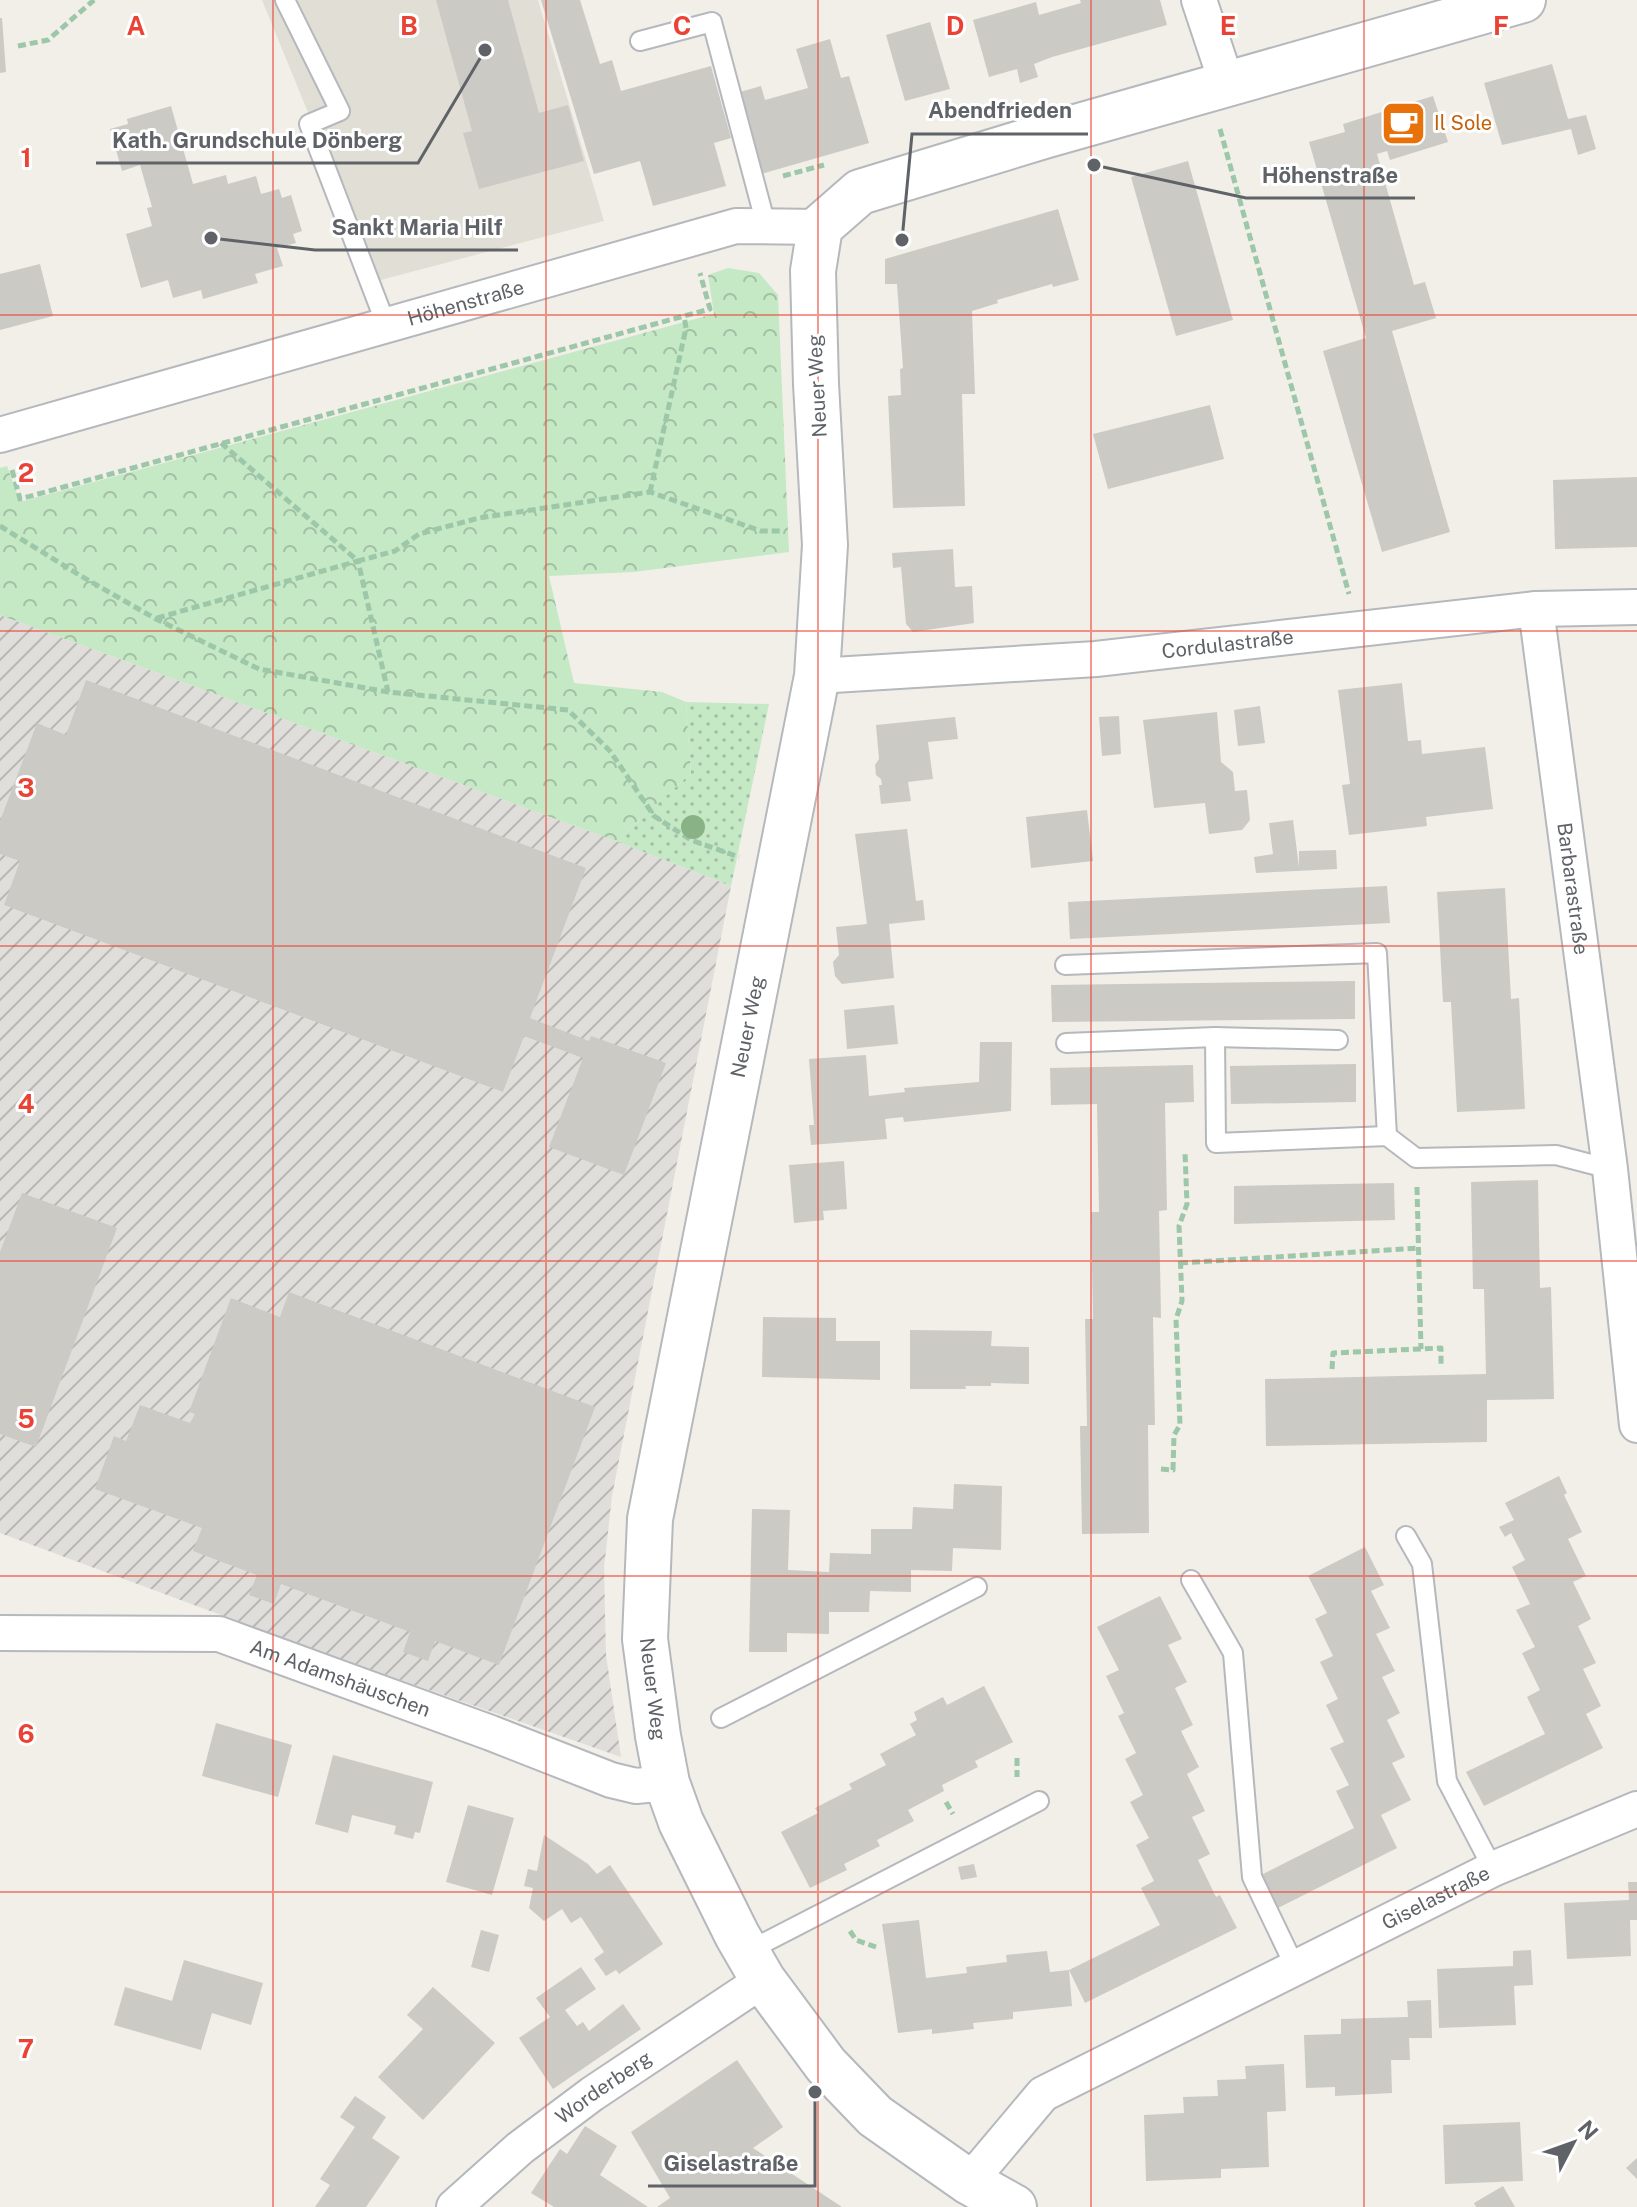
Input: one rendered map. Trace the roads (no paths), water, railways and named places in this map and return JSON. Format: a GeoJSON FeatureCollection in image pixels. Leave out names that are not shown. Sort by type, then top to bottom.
{"type":"FeatureCollection","features":[{"type":"Feature","properties":{"kind":"street"},"geometry":{"type":"LineString","coordinates":[[1199,0],[1218,87]]}},
{"type":"Feature","properties":{"kind":"street"},"geometry":{"type":"LineString","coordinates":[[820,227],[860,192],[1029,140],[1523,0]]}},
{"type":"Feature","properties":{"kind":"street","name":"Höhenstraße"},"geometry":{"type":"LineString","coordinates":[[1,435],[736,226],[820,227]]}},
{"type":"Feature","properties":{"kind":"street","name":"Neuer Weg"},"geometry":{"type":"LineString","coordinates":[[820,227],[813,271],[825,545],[817,676],[650,1519],[645,1639],[658,1736],[674,1802],[754,1966],[826,2065],[875,2116],[985,2196]]}},
{"type":"Feature","properties":{"kind":"street","name":"Cordulastraße"},"geometry":{"type":"LineString","coordinates":[[817,676],[1096,659],[1536,609],[1637,607]]}},
{"type":"Feature","properties":{"kind":"street","name":"Barbarastraße"},"geometry":{"type":"LineString","coordinates":[[1536,609],[1624,1169],[1637,1425]]}},
{"type":"Feature","properties":{"kind":"street","name":"Am Adamshäuschen"},"geometry":{"type":"LineString","coordinates":[[0,1633],[219,1634],[674,1802]]}},
{"type":"Feature","properties":{"kind":"street","name":"Giselastraße"},"geometry":{"type":"LineString","coordinates":[[985,2196],[1043,2094],[1493,1869],[1637,1809]]}},
{"type":"Feature","properties":{"kind":"street","name":"Worderberg"},"geometry":{"type":"LineString","coordinates":[[454,2207],[520,2148],[754,1966]]}},
{"type":"Feature","properties":{"kind":"lane"},"geometry":{"type":"LineString","coordinates":[[285,0],[340,111],[309,124],[387,327]]}},
{"type":"Feature","properties":{"kind":"lane"},"geometry":{"type":"LineString","coordinates":[[640,41],[712,22],[766,225]]}},
{"type":"Feature","properties":{"kind":"lane"},"geometry":{"type":"LineString","coordinates":[[1065,965],[1377,953],[1387,1136]]}},
{"type":"Feature","properties":{"kind":"lane"},"geometry":{"type":"LineString","coordinates":[[1215,1037],[1216,1143],[1387,1136],[1416,1158],[1556,1155],[1624,1169]]}},
{"type":"Feature","properties":{"kind":"lane"},"geometry":{"type":"LineString","coordinates":[[1066,1043],[1215,1037],[1338,1040]]}},
{"type":"Feature","properties":{"kind":"lane"},"geometry":{"type":"LineString","coordinates":[[1406,1536],[1422,1564],[1447,1781],[1493,1869]]}},
{"type":"Feature","properties":{"kind":"lane"},"geometry":{"type":"LineString","coordinates":[[1191,1580],[1233,1653],[1252,1877],[1296,1969]]}},
{"type":"Feature","properties":{"kind":"lane"},"geometry":{"type":"LineString","coordinates":[[721,1718],[977,1587]]}},
{"type":"Feature","properties":{"kind":"lane"},"geometry":{"type":"LineString","coordinates":[[754,1966],[1039,1801]]}},
{"type":"Feature","properties":{"kind":"place","name":"Kath. Grundschule Dönberg"},"geometry":{"type":"Point","coordinates":[485,50]}},
{"type":"Feature","properties":{"kind":"place","name":"Il Sole"},"geometry":{"type":"Point","coordinates":[1403,123]}},
{"type":"Feature","properties":{"kind":"place","name":"Höhenstraße"},"geometry":{"type":"Point","coordinates":[1094,165]}},
{"type":"Feature","properties":{"kind":"place","name":"Sankt Maria Hilf"},"geometry":{"type":"Point","coordinates":[211,238]}},
{"type":"Feature","properties":{"kind":"place","name":"Abendfrieden"},"geometry":{"type":"Point","coordinates":[902,240]}},
{"type":"Feature","properties":{"kind":"place","name":"Giselastraße"},"geometry":{"type":"Point","coordinates":[815,2092]}}]}
